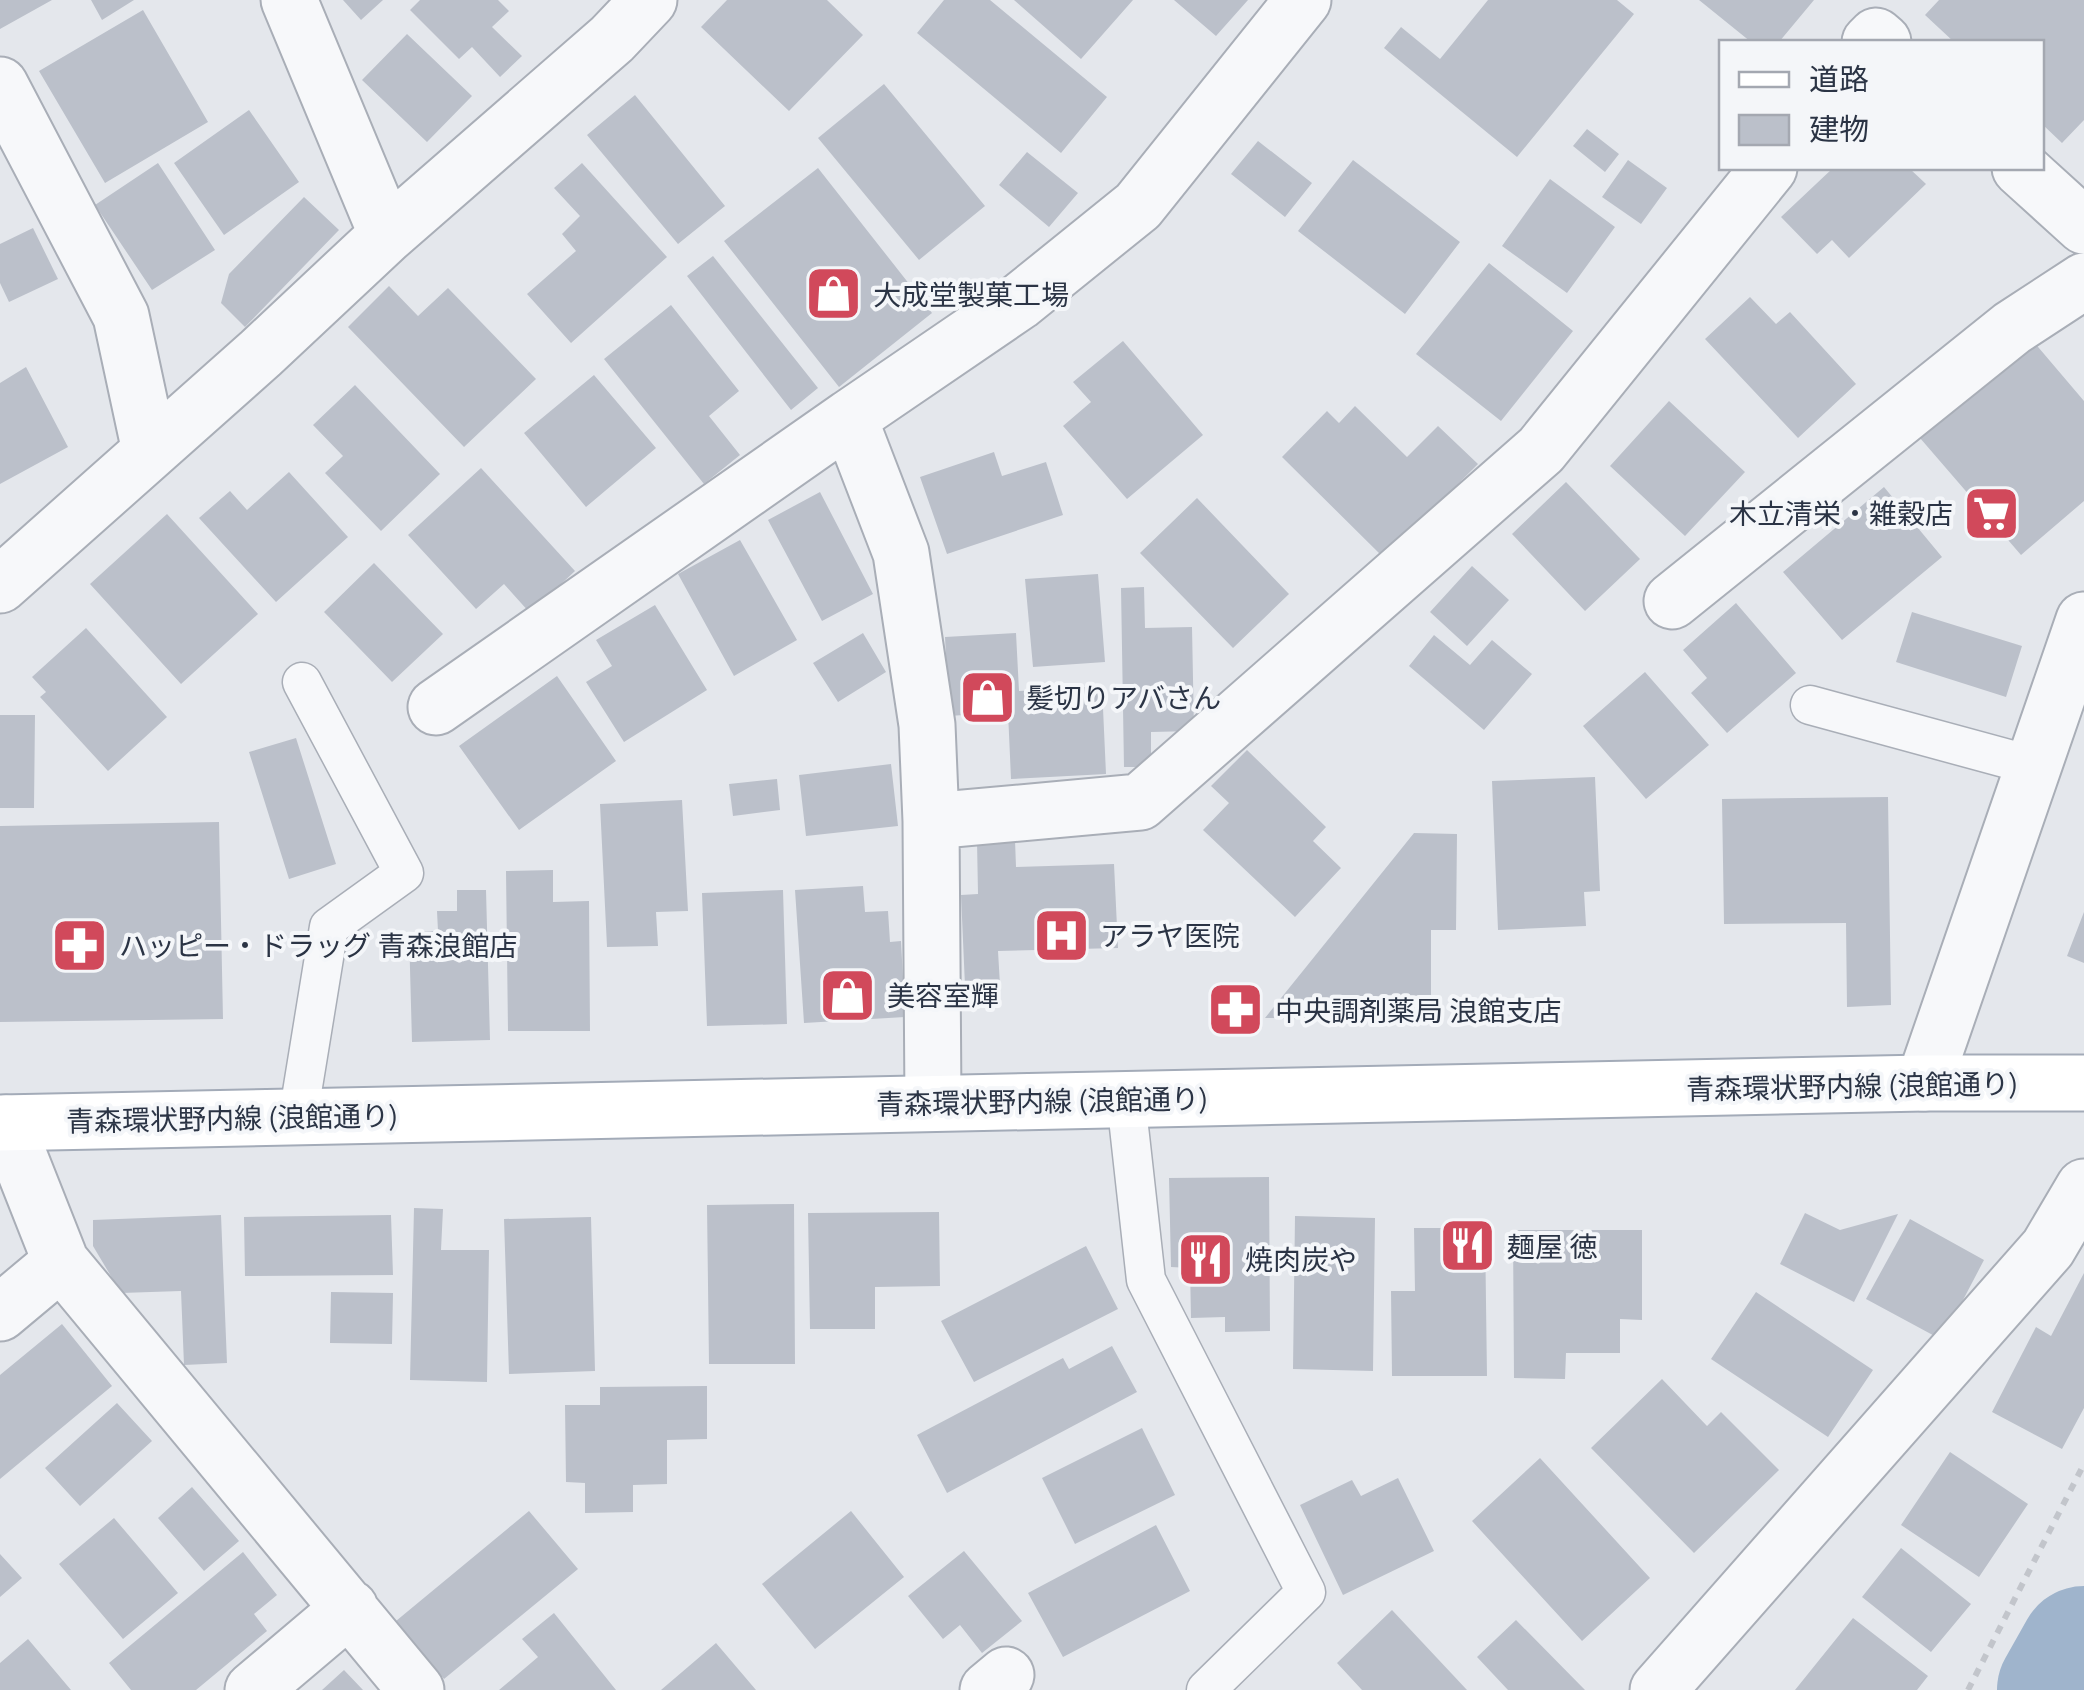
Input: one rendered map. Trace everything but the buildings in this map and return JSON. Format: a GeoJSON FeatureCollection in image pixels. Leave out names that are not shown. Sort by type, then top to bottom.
{"type":"FeatureCollection","features":[{"type":"Feature","properties":{"kind":"main road","name":"青森環状野内線 (浪館通り)"},"geometry":{"type":"LineString","coordinates":[[3,1123],[1924,1083],[2084,1083]]}},
{"type":"Feature","properties":{"kind":"street"},"geometry":{"type":"LineString","coordinates":[[289,0],[386,234]]}},
{"type":"Feature","properties":{"kind":"street"},"geometry":{"type":"LineString","coordinates":[[0,585],[386,234],[612,39],[649,0]]}},
{"type":"Feature","properties":{"kind":"street"},"geometry":{"type":"LineString","coordinates":[[436,706],[1020,302],[1138,206],[1303,0]]}},
{"type":"Feature","properties":{"kind":"street"},"geometry":{"type":"LineString","coordinates":[[0,85],[121,316],[150,451]]}},
{"type":"Feature","properties":{"kind":"street"},"geometry":{"type":"LineString","coordinates":[[931,821],[1140,802],[1541,450],[1767,170]]}},
{"type":"Feature","properties":{"kind":"street"},"geometry":{"type":"LineString","coordinates":[[2022,170],[2084,226]]}},
{"type":"Feature","properties":{"kind":"street"},"geometry":{"type":"LineString","coordinates":[[1672,602],[2012,328],[2084,281]]}},
{"type":"Feature","properties":{"kind":"street"},"geometry":{"type":"LineString","coordinates":[[849,418],[901,552],[927,725],[933,1103]]}},
{"type":"Feature","properties":{"kind":"street"},"geometry":{"type":"LineString","coordinates":[[1924,1083],[2084,620]]}},
{"type":"Feature","properties":{"kind":"street"},"geometry":{"type":"LineString","coordinates":[[3,1123],[62,1262],[416,1690]]}},
{"type":"Feature","properties":{"kind":"street"},"geometry":{"type":"LineString","coordinates":[[1658,1690],[2048,1248],[2084,1187]]}},
{"type":"Feature","properties":{"kind":"street"},"geometry":{"type":"LineString","coordinates":[[0,1313],[62,1262]]}},
{"type":"Feature","properties":{"kind":"street"},"geometry":{"type":"LineString","coordinates":[[253,1690],[350,1608]]}},
{"type":"Feature","properties":{"kind":"lane"},"geometry":{"type":"LineString","coordinates":[[298,1117],[329,927],[404,873],[302,682]]}},
{"type":"Feature","properties":{"kind":"lane"},"geometry":{"type":"LineString","coordinates":[[1810,705],[2034,766]]}},
{"type":"Feature","properties":{"kind":"lane"},"geometry":{"type":"LineString","coordinates":[[1126,1100],[1146,1280],[1306,1592],[1206,1690]]}},
{"type":"Feature","properties":{"kind":"path"},"geometry":{"type":"LineString","coordinates":[[1968,1690],[2084,1464]]}},
{"type":"Feature","properties":{"kind":"waterway"},"geometry":{"type":"LineString","coordinates":[[2062,1690],[2084,1651]]}},
{"type":"Feature","properties":{"kind":"place","name":"大成堂製菓工場"},"geometry":{"type":"Point","coordinates":[834,294]}},
{"type":"Feature","properties":{"kind":"place","name":"木立清栄・雑穀店"},"geometry":{"type":"Point","coordinates":[1992,513]}},
{"type":"Feature","properties":{"kind":"place","name":"髪切りアバさん"},"geometry":{"type":"Point","coordinates":[987,697]}},
{"type":"Feature","properties":{"kind":"place","name":"アラヤ医院"},"geometry":{"type":"Point","coordinates":[1061,935]}},
{"type":"Feature","properties":{"kind":"place","name":"ハッピー・ドラッグ 青森浪館店"},"geometry":{"type":"Point","coordinates":[80,945]}},
{"type":"Feature","properties":{"kind":"place","name":"美容室輝"},"geometry":{"type":"Point","coordinates":[848,995]}},
{"type":"Feature","properties":{"kind":"place","name":"中央調剤薬局 浪館支店"},"geometry":{"type":"Point","coordinates":[1236,1010]}},
{"type":"Feature","properties":{"kind":"place","name":"麺屋 徳"},"geometry":{"type":"Point","coordinates":[1468,1246]}},
{"type":"Feature","properties":{"kind":"place","name":"焼肉炭や"},"geometry":{"type":"Point","coordinates":[1206,1259]}}]}
